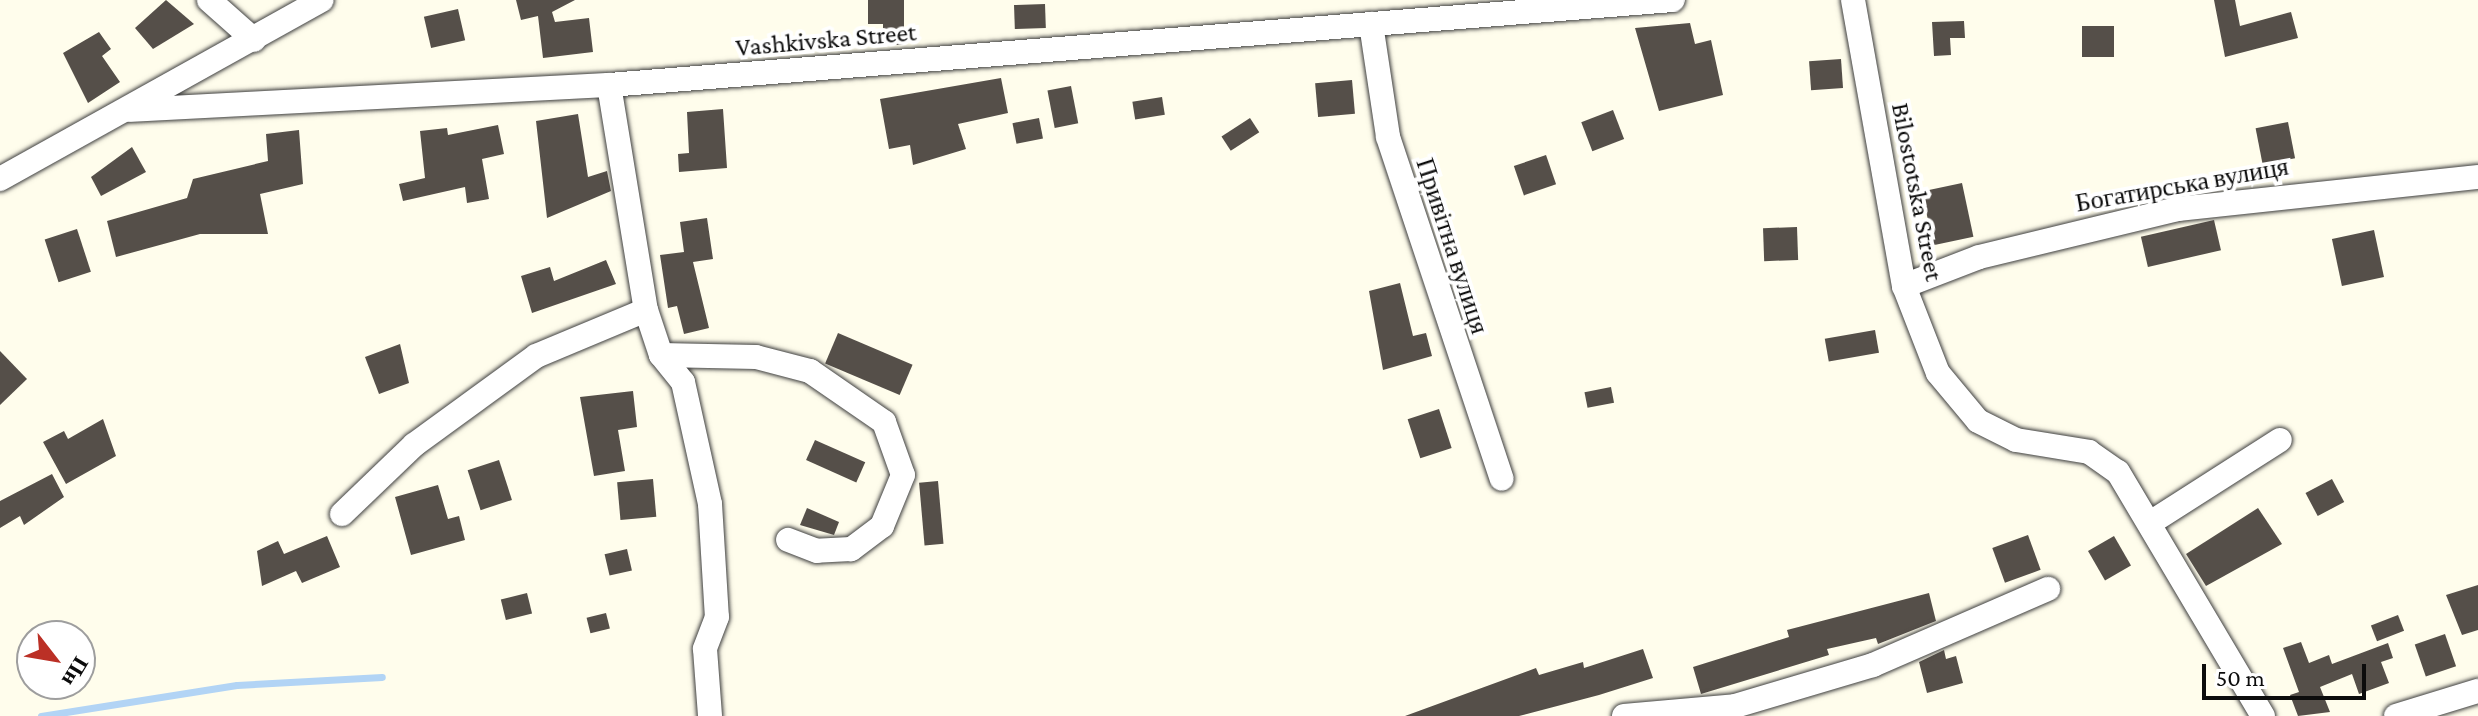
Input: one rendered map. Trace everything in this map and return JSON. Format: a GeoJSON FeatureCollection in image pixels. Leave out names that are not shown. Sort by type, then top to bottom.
{"type":"FeatureCollection","features":[{"type":"Feature","properties":{"kind":"street"},"geometry":{"type":"LineString","coordinates":[[209,0],[254,40]]}},
{"type":"Feature","properties":{"kind":"street"},"geometry":{"type":"LineString","coordinates":[[130,110],[322,0]]}},
{"type":"Feature","properties":{"kind":"street","name":"Vashkivska Street"},"geometry":{"type":"LineString","coordinates":[[0,179],[130,110],[609,85],[1371,24],[1594,3],[1673,0]]}},
{"type":"Feature","properties":{"kind":"street","name":"Bilostotska Street"},"geometry":{"type":"LineString","coordinates":[[1853,0],[1904,286],[1938,373],[1978,421],[2016,440],[2089,452],[2118,472],[2263,716]]}},
{"type":"Feature","properties":{"kind":"street","name":"Привітна вулиця"},"geometry":{"type":"LineString","coordinates":[[1371,24],[1388,137],[1502,479]]}},
{"type":"Feature","properties":{"kind":"street"},"geometry":{"type":"LineString","coordinates":[[609,85],[646,310],[661,355],[683,382],[710,504],[717,617],[705,649],[710,716]]}},
{"type":"Feature","properties":{"kind":"street","name":"Богатирська вулиця"},"geometry":{"type":"LineString","coordinates":[[1904,286],[1979,257],[2178,209],[2478,177]]}},
{"type":"Feature","properties":{"kind":"street"},"geometry":{"type":"LineString","coordinates":[[342,514],[414,445],[536,356],[646,310]]}},
{"type":"Feature","properties":{"kind":"street"},"geometry":{"type":"LineString","coordinates":[[661,355],[756,357],[810,371],[884,422],[903,475],[882,526],[851,549],[817,551],[788,540]]}},
{"type":"Feature","properties":{"kind":"street"},"geometry":{"type":"LineString","coordinates":[[2150,523],[2280,440]]}},
{"type":"Feature","properties":{"kind":"street"},"geometry":{"type":"LineString","coordinates":[[1624,716],[1736,711],[1873,665],[2048,589]]}},
{"type":"Feature","properties":{"kind":"street"},"geometry":{"type":"LineString","coordinates":[[2396,716],[2478,691]]}},
{"type":"Feature","properties":{"kind":"building"},"geometry":{"type":"Polygon","coordinates":[[[166,0],[194,24],[153,49],[135,28],[166,0]]]}},
{"type":"Feature","properties":{"kind":"building"},"geometry":{"type":"Polygon","coordinates":[[[516,0],[575,0],[552,12],[555,22],[589,18],[593,52],[543,58],[538,16],[521,20],[516,0]]]}},
{"type":"Feature","properties":{"kind":"building"},"geometry":{"type":"Polygon","coordinates":[[[868,0],[904,0],[904,45],[883,45],[883,24],[868,24],[868,0]]]}},
{"type":"Feature","properties":{"kind":"building"},"geometry":{"type":"Polygon","coordinates":[[[2214,0],[2235,0],[2240,26],[2291,12],[2298,38],[2225,57],[2214,0]]]}},
{"type":"Feature","properties":{"kind":"building"},"geometry":{"type":"Polygon","coordinates":[[[1045,4],[1046,28],[1015,29],[1014,5],[1045,4]]]}},
{"type":"Feature","properties":{"kind":"building"},"geometry":{"type":"Polygon","coordinates":[[[458,9],[465,40],[431,48],[424,17],[458,9]]]}},
{"type":"Feature","properties":{"kind":"building"},"geometry":{"type":"Polygon","coordinates":[[[1964,21],[1965,38],[1950,38],[1951,55],[1934,56],[1932,22],[1964,21]]]}},
{"type":"Feature","properties":{"kind":"building"},"geometry":{"type":"Polygon","coordinates":[[[1690,23],[1695,44],[1711,40],[1723,95],[1659,111],[1635,28],[1690,23]]]}},
{"type":"Feature","properties":{"kind":"building"},"geometry":{"type":"Polygon","coordinates":[[[2082,26],[2114,26],[2114,57],[2082,57],[2082,26]]]}},
{"type":"Feature","properties":{"kind":"building"},"geometry":{"type":"Polygon","coordinates":[[[99,32],[111,49],[102,56],[120,82],[88,103],[63,53],[99,32]]]}},
{"type":"Feature","properties":{"kind":"building"},"geometry":{"type":"Polygon","coordinates":[[[1841,59],[1843,88],[1811,90],[1809,61],[1841,59]]]}},
{"type":"Feature","properties":{"kind":"building"},"geometry":{"type":"Polygon","coordinates":[[[1001,78],[1008,113],[958,124],[966,149],[913,165],[910,145],[889,149],[880,99],[1001,78]]]}},
{"type":"Feature","properties":{"kind":"building"},"geometry":{"type":"Polygon","coordinates":[[[1352,80],[1355,114],[1318,117],[1315,83],[1352,80]]]}},
{"type":"Feature","properties":{"kind":"building"},"geometry":{"type":"Polygon","coordinates":[[[1071,86],[1078,123],[1055,128],[1047,91],[1071,86]]]}},
{"type":"Feature","properties":{"kind":"building"},"geometry":{"type":"Polygon","coordinates":[[[1162,97],[1165,115],[1135,119],[1132,102],[1162,97]]]}},
{"type":"Feature","properties":{"kind":"building"},"geometry":{"type":"Polygon","coordinates":[[[723,109],[727,168],[679,172],[678,154],[689,153],[687,112],[723,109]]]}},
{"type":"Feature","properties":{"kind":"building"},"geometry":{"type":"Polygon","coordinates":[[[1613,110],[1624,139],[1592,151],[1581,122],[1613,110]]]}},
{"type":"Feature","properties":{"kind":"building"},"geometry":{"type":"Polygon","coordinates":[[[578,114],[588,177],[607,171],[611,191],[547,218],[536,121],[578,114]]]}},
{"type":"Feature","properties":{"kind":"building"},"geometry":{"type":"Polygon","coordinates":[[[1039,118],[1043,139],[1017,144],[1012,123],[1039,118]]]}},
{"type":"Feature","properties":{"kind":"building"},"geometry":{"type":"Polygon","coordinates":[[[1250,118],[1259,132],[1231,151],[1221,137],[1250,118]]]}},
{"type":"Feature","properties":{"kind":"building"},"geometry":{"type":"Polygon","coordinates":[[[2288,122],[2295,158],[2263,165],[2256,128],[2288,122]]]}},
{"type":"Feature","properties":{"kind":"building"},"geometry":{"type":"Polygon","coordinates":[[[498,125],[504,154],[482,159],[489,199],[467,203],[465,187],[403,201],[399,184],[425,178],[420,131],[447,128],[448,135],[498,125]]]}},
{"type":"Feature","properties":{"kind":"building"},"geometry":{"type":"Polygon","coordinates":[[[299,130],[303,184],[260,194],[268,234],[200,234],[116,257],[107,221],[187,198],[193,179],[268,161],[266,134],[299,130]]]}},
{"type":"Feature","properties":{"kind":"building"},"geometry":{"type":"Polygon","coordinates":[[[132,147],[146,172],[101,196],[91,177],[132,147]]]}},
{"type":"Feature","properties":{"kind":"building"},"geometry":{"type":"Polygon","coordinates":[[[1546,155],[1556,184],[1524,195],[1514,166],[1546,155]]]}},
{"type":"Feature","properties":{"kind":"building"},"geometry":{"type":"Polygon","coordinates":[[[1962,183],[1973,237],[1933,245],[1922,192],[1962,183]]]}},
{"type":"Feature","properties":{"kind":"building"},"geometry":{"type":"Polygon","coordinates":[[[707,218],[713,259],[693,262],[709,328],[684,334],[677,306],[668,308],[660,255],[684,252],[680,222],[707,218]]]}},
{"type":"Feature","properties":{"kind":"building"},"geometry":{"type":"Polygon","coordinates":[[[2214,220],[2221,250],[2148,267],[2141,237],[2214,220]]]}},
{"type":"Feature","properties":{"kind":"building"},"geometry":{"type":"Polygon","coordinates":[[[1797,227],[1798,260],[1764,261],[1763,228],[1797,227]]]}},
{"type":"Feature","properties":{"kind":"building"},"geometry":{"type":"Polygon","coordinates":[[[77,229],[91,272],[59,282],[45,240],[77,229]]]}},
{"type":"Feature","properties":{"kind":"building"},"geometry":{"type":"Polygon","coordinates":[[[2374,230],[2384,277],[2342,286],[2332,239],[2374,230]]]}},
{"type":"Feature","properties":{"kind":"building"},"geometry":{"type":"Polygon","coordinates":[[[606,260],[616,284],[532,313],[521,276],[550,267],[554,281],[606,260]]]}},
{"type":"Feature","properties":{"kind":"building"},"geometry":{"type":"Polygon","coordinates":[[[1400,283],[1413,336],[1426,333],[1432,356],[1383,370],[1369,291],[1400,283]]]}},
{"type":"Feature","properties":{"kind":"building"},"geometry":{"type":"Polygon","coordinates":[[[1875,330],[1879,353],[1829,362],[1825,339],[1875,330]]]}},
{"type":"Feature","properties":{"kind":"building"},"geometry":{"type":"Polygon","coordinates":[[[838,333],[913,365],[900,395],[825,363],[838,333]]]}},
{"type":"Feature","properties":{"kind":"building"},"geometry":{"type":"Polygon","coordinates":[[[400,344],[409,383],[379,394],[365,357],[400,344]]]}},
{"type":"Feature","properties":{"kind":"building"},"geometry":{"type":"Polygon","coordinates":[[[0,351],[27,379],[0,405],[0,351]]]}},
{"type":"Feature","properties":{"kind":"building"},"geometry":{"type":"Polygon","coordinates":[[[1611,387],[1614,403],[1588,408],[1584,392],[1611,387]]]}},
{"type":"Feature","properties":{"kind":"building"},"geometry":{"type":"Polygon","coordinates":[[[633,391],[637,427],[618,430],[625,471],[594,476],[580,397],[633,391]]]}},
{"type":"Feature","properties":{"kind":"building"},"geometry":{"type":"Polygon","coordinates":[[[1439,409],[1452,448],[1420,458],[1408,419],[1439,409]]]}},
{"type":"Feature","properties":{"kind":"building"},"geometry":{"type":"Polygon","coordinates":[[[103,419],[116,456],[66,484],[43,442],[64,431],[68,439],[103,419]]]}},
{"type":"Feature","properties":{"kind":"building"},"geometry":{"type":"Polygon","coordinates":[[[815,440],[865,462],[856,482],[806,460],[815,440]]]}},
{"type":"Feature","properties":{"kind":"building"},"geometry":{"type":"Polygon","coordinates":[[[499,460],[512,500],[481,510],[468,470],[499,460]]]}},
{"type":"Feature","properties":{"kind":"building"},"geometry":{"type":"Polygon","coordinates":[[[52,474],[64,497],[24,525],[20,516],[0,528],[0,501],[52,474]]]}},
{"type":"Feature","properties":{"kind":"building"},"geometry":{"type":"Polygon","coordinates":[[[653,479],[656,517],[620,520],[617,482],[653,479]]]}},
{"type":"Feature","properties":{"kind":"building"},"geometry":{"type":"Polygon","coordinates":[[[2332,479],[2344,502],[2318,516],[2306,493],[2332,479]]]}},
{"type":"Feature","properties":{"kind":"building"},"geometry":{"type":"Polygon","coordinates":[[[938,481],[943,544],[925,545],[919,483],[938,481]]]}},
{"type":"Feature","properties":{"kind":"building"},"geometry":{"type":"Polygon","coordinates":[[[438,485],[448,519],[459,516],[465,540],[411,555],[395,497],[438,485]]]}},
{"type":"Feature","properties":{"kind":"building"},"geometry":{"type":"Polygon","coordinates":[[[807,508],[839,522],[834,535],[800,525],[807,508]]]}},
{"type":"Feature","properties":{"kind":"building"},"geometry":{"type":"Polygon","coordinates":[[[2258,508],[2282,544],[2206,586],[2186,554],[2258,508]]]}},
{"type":"Feature","properties":{"kind":"building"},"geometry":{"type":"Polygon","coordinates":[[[2028,535],[2041,570],[2005,583],[1992,548],[2028,535]]]}},
{"type":"Feature","properties":{"kind":"building"},"geometry":{"type":"Polygon","coordinates":[[[327,536],[340,567],[302,583],[296,571],[262,586],[257,551],[278,541],[284,554],[327,536]]]}},
{"type":"Feature","properties":{"kind":"building"},"geometry":{"type":"Polygon","coordinates":[[[2114,536],[2131,565],[2105,580],[2088,551],[2114,536]]]}},
{"type":"Feature","properties":{"kind":"building"},"geometry":{"type":"Polygon","coordinates":[[[627,549],[632,570],[610,576],[605,554],[627,549]]]}},
{"type":"Feature","properties":{"kind":"building"},"geometry":{"type":"Polygon","coordinates":[[[2478,585],[2478,630],[2462,635],[2446,595],[2478,585]]]}},
{"type":"Feature","properties":{"kind":"building"},"geometry":{"type":"Polygon","coordinates":[[[527,593],[532,613],[506,620],[501,600],[527,593]]]}},
{"type":"Feature","properties":{"kind":"building"},"geometry":{"type":"Polygon","coordinates":[[[1929,593],[1936,621],[1878,644],[1876,638],[1827,649],[1829,655],[1701,694],[1693,667],[1789,637],[1787,630],[1929,593]]]}},
{"type":"Feature","properties":{"kind":"building"},"geometry":{"type":"Polygon","coordinates":[[[606,613],[610,629],[590,633],[587,618],[606,613]]]}},
{"type":"Feature","properties":{"kind":"building"},"geometry":{"type":"Polygon","coordinates":[[[2398,615],[2404,631],[2377,641],[2371,625],[2398,615]]]}},
{"type":"Feature","properties":{"kind":"building"},"geometry":{"type":"Polygon","coordinates":[[[2445,634],[2456,666],[2426,677],[2415,644],[2445,634]]]}},
{"type":"Feature","properties":{"kind":"building"},"geometry":{"type":"Polygon","coordinates":[[[2301,642],[2309,663],[2329,655],[2332,664],[2388,643],[2393,658],[2381,662],[2389,683],[2359,694],[2352,674],[2320,687],[2330,712],[2298,716],[2290,695],[2299,692],[2283,648],[2301,642]]]}},
{"type":"Feature","properties":{"kind":"building"},"geometry":{"type":"Polygon","coordinates":[[[1643,649],[1653,678],[1599,695],[1519,716],[1405,716],[1536,668],[1539,675],[1583,662],[1584,668],[1643,649]]]}},
{"type":"Feature","properties":{"kind":"building"},"geometry":{"type":"Polygon","coordinates":[[[1944,650],[1946,659],[1956,656],[1963,683],[1927,693],[1919,662],[1944,650]]]}},
{"type":"Feature","properties":{"kind":"waterway"},"geometry":{"type":"LineString","coordinates":[[41,716],[237,685],[382,677]]}}]}
